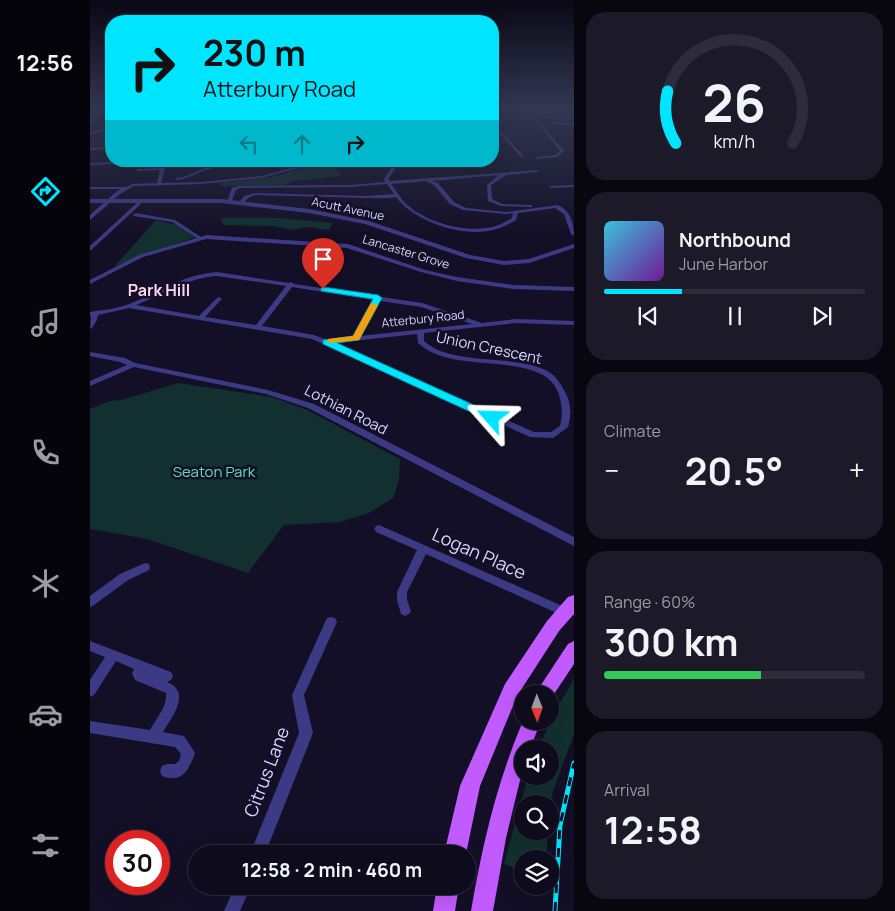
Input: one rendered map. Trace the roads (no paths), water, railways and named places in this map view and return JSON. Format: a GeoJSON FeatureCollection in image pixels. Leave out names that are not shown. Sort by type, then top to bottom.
{"type":"FeatureCollection","features":[{"type":"Feature","properties":{"kind":"main road"},"geometry":{"type":"LineString","coordinates":[[457,845],[470,786],[511,690],[530,659],[569,607]]}},
{"type":"Feature","properties":{"kind":"main road"},"geometry":{"type":"LineString","coordinates":[[550,685],[574,649]]}},
{"type":"Feature","properties":{"kind":"main road"},"geometry":{"type":"LineString","coordinates":[[482,911],[502,809],[517,754],[528,730]]}},
{"type":"Feature","properties":{"kind":"main road"},"geometry":{"type":"LineString","coordinates":[[444,911],[447,895]]}},
{"type":"Feature","properties":{"kind":"street"},"geometry":{"type":"LineString","coordinates":[[516,150],[522,156]]}},
{"type":"Feature","properties":{"kind":"street"},"geometry":{"type":"LineString","coordinates":[[537,158],[556,156],[562,151],[561,150]]}},
{"type":"Feature","properties":{"kind":"street"},"geometry":{"type":"LineString","coordinates":[[90,164],[105,163]]}},
{"type":"Feature","properties":{"kind":"street"},"geometry":{"type":"LineString","coordinates":[[182,167],[174,178],[183,178],[211,167],[227,167]]}},
{"type":"Feature","properties":{"kind":"street"},"geometry":{"type":"LineString","coordinates":[[90,188],[125,188],[140,184],[222,181],[269,175],[300,167]]}},
{"type":"Feature","properties":{"kind":"street"},"geometry":{"type":"LineString","coordinates":[[394,167],[386,178],[403,203],[419,214],[463,230],[479,231],[496,228],[514,219],[516,213]]}},
{"type":"Feature","properties":{"kind":"street"},"geometry":{"type":"LineString","coordinates":[[138,170],[164,170],[160,183]]}},
{"type":"Feature","properties":{"kind":"street"},"geometry":{"type":"LineString","coordinates":[[229,202],[234,189],[239,187],[345,186],[537,171]]}},
{"type":"Feature","properties":{"kind":"street"},"geometry":{"type":"LineString","coordinates":[[504,174],[489,185],[489,198],[493,202],[509,206],[556,206],[564,210],[574,234]]}},
{"type":"Feature","properties":{"kind":"street"},"geometry":{"type":"LineString","coordinates":[[426,180],[435,184],[452,203],[459,207],[516,213],[556,206]]}},
{"type":"Feature","properties":{"kind":"street"},"geometry":{"type":"LineString","coordinates":[[551,187],[574,186]]}},
{"type":"Feature","properties":{"kind":"street"},"geometry":{"type":"LineString","coordinates":[[90,218],[125,188]]}},
{"type":"Feature","properties":{"kind":"street"},"geometry":{"type":"LineString","coordinates":[[241,203],[246,196],[255,194],[390,197],[398,194]]}},
{"type":"Feature","properties":{"kind":"street","name":"Acutt Avenue"},"geometry":{"type":"LineString","coordinates":[[90,201],[229,202],[264,205],[361,221],[459,254],[489,261],[516,263],[530,261],[574,246]]}},
{"type":"Feature","properties":{"kind":"street"},"geometry":{"type":"LineString","coordinates":[[90,249],[142,202]]}},
{"type":"Feature","properties":{"kind":"street"},"geometry":{"type":"LineString","coordinates":[[136,215],[173,221],[199,237]]}},
{"type":"Feature","properties":{"kind":"street","name":"Lancaster Grove"},"geometry":{"type":"LineString","coordinates":[[90,282],[141,256],[199,237],[348,246],[423,271],[457,279],[514,287],[574,289]]}},
{"type":"Feature","properties":{"kind":"street"},"geometry":{"type":"LineString","coordinates":[[90,327],[95,318],[92,313],[129,306],[171,285],[212,274],[291,284],[425,306],[479,324]]}},
{"type":"Feature","properties":{"kind":"street"},"geometry":{"type":"LineString","coordinates":[[258,327],[291,284]]}},
{"type":"Feature","properties":{"kind":"street"},"geometry":{"type":"LineString","coordinates":[[201,318],[219,298]]}},
{"type":"Feature","properties":{"kind":"street"},"geometry":{"type":"LineString","coordinates":[[356,338],[378,298]]}},
{"type":"Feature","properties":{"kind":"street","name":"Atterbury Road"},"geometry":{"type":"LineString","coordinates":[[129,306],[309,335],[326,342],[479,324],[525,321],[574,323]]}},
{"type":"Feature","properties":{"kind":"street","name":"Union Crescent"},"geometry":{"type":"LineString","coordinates":[[326,342],[526,433],[547,436],[558,432],[564,427],[566,416],[565,401],[556,382],[546,373],[535,369],[466,359],[427,349],[420,342],[421,331]]}},
{"type":"Feature","properties":{"kind":"street","name":"Lothian Road"},"geometry":{"type":"LineString","coordinates":[[90,354],[122,360],[132,365],[268,392],[300,402],[574,542]]}},
{"type":"Feature","properties":{"kind":"street"},"geometry":{"type":"LineString","coordinates":[[90,384],[132,365]]}},
{"type":"Feature","properties":{"kind":"street","name":"Logan Place"},"geometry":{"type":"LineString","coordinates":[[379,529],[423,549],[569,607]]}},
{"type":"Feature","properties":{"kind":"street"},"geometry":{"type":"LineString","coordinates":[[405,611],[402,592],[423,549]]}},
{"type":"Feature","properties":{"kind":"street"},"geometry":{"type":"LineString","coordinates":[[90,602],[124,577],[145,567]]}},
{"type":"Feature","properties":{"kind":"street","name":"Citrus Lane"},"geometry":{"type":"LineString","coordinates":[[261,845],[306,733],[307,728],[298,706],[298,695],[331,622]]}},
{"type":"Feature","properties":{"kind":"street"},"geometry":{"type":"LineString","coordinates":[[90,646],[167,676]]}},
{"type":"Feature","properties":{"kind":"street"},"geometry":{"type":"LineString","coordinates":[[90,690],[112,655]]}},
{"type":"Feature","properties":{"kind":"street"},"geometry":{"type":"LineString","coordinates":[[142,666],[138,672],[139,676],[170,690],[173,694],[172,704],[153,737]]}},
{"type":"Feature","properties":{"kind":"street"},"geometry":{"type":"LineString","coordinates":[[90,727],[179,741],[185,747],[188,756],[184,765],[177,771],[168,771]]}},
{"type":"Feature","properties":{"kind":"street"},"geometry":{"type":"LineString","coordinates":[[232,911],[239,895]]}},
{"type":"Feature","properties":{"kind":"railway"},"geometry":{"type":"LineString","coordinates":[[555,911],[560,825],[574,763]]}},
{"type":"Feature","properties":{"kind":"district","name":"Park Hill"},"geometry":{"type":"Point","coordinates":[159,290]}},
{"type":"Feature","properties":{"kind":"park label","name":"Seaton Park"},"geometry":{"type":"Point","coordinates":[214,472]}}]}
